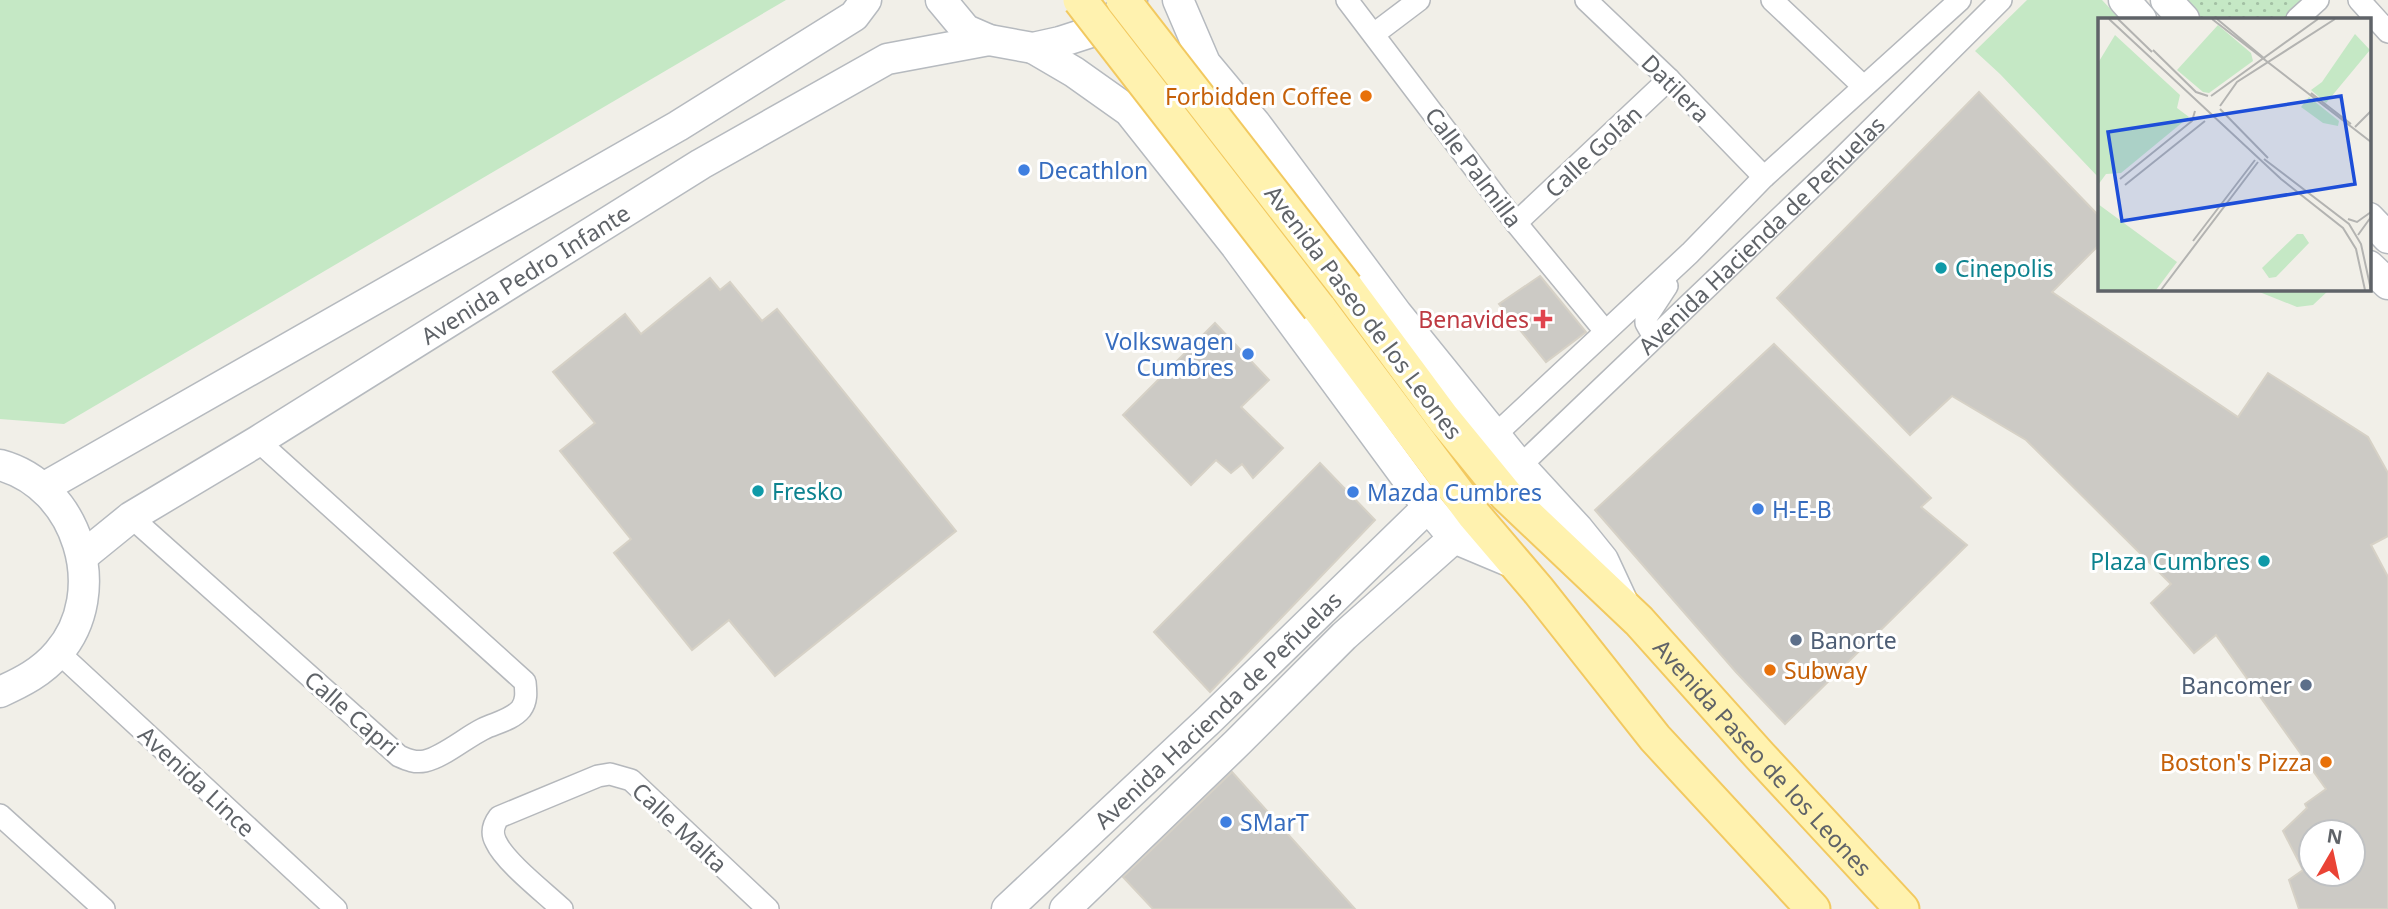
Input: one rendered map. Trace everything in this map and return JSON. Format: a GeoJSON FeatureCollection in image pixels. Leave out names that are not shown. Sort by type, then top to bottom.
{"type":"FeatureCollection","features":[{"type":"Feature","properties":{"kind":"main road","name":"Avenida Paseo de los Leones"},"geometry":{"type":"LineString","coordinates":[[1080,0],[1319,308],[1474,515],[1655,738],[1814,909]]}},
{"type":"Feature","properties":{"kind":"main road","name":"Avenida Paseo de los Leones"},"geometry":{"type":"LineString","coordinates":[[1123,0],[1346,287],[1443,418],[1506,495],[1624,606],[1902,909]]}},
{"type":"Feature","properties":{"kind":"street","name":"Avenida Pedro Infante"},"geometry":{"type":"LineString","coordinates":[[43,488],[678,126],[854,16],[866,0]]}},
{"type":"Feature","properties":{"kind":"street"},"geometry":{"type":"LineString","coordinates":[[941,0],[966,30],[989,40],[1033,48],[1059,43],[1094,31],[1124,10],[1132,0]]}},
{"type":"Feature","properties":{"kind":"street","name":"Avenida Paseo de los Leones"},"geometry":{"type":"LineString","coordinates":[[1178,0],[1205,63],[1255,124],[1397,314],[1520,466],[1578,529],[1603,561],[1624,606]]}},
{"type":"Feature","properties":{"kind":"street","name":"Calle Palmilla"},"geometry":{"type":"LineString","coordinates":[[1347,0],[1517,223],[1605,331]]}},
{"type":"Feature","properties":{"kind":"street"},"geometry":{"type":"LineString","coordinates":[[1374,34],[1419,0]]}},
{"type":"Feature","properties":{"kind":"street","name":"Datilera"},"geometry":{"type":"LineString","coordinates":[[1586,0],[1669,79],[1764,177]]}},
{"type":"Feature","properties":{"kind":"street"},"geometry":{"type":"LineString","coordinates":[[1772,0],[1863,86]]}},
{"type":"Feature","properties":{"kind":"street","name":"Avenida Hacienda de Peñuelas"},"geometry":{"type":"LineString","coordinates":[[1520,466],[1839,162],[2001,0]]}},
{"type":"Feature","properties":{"kind":"street"},"geometry":{"type":"LineString","coordinates":[[2124,0],[2140,18]]}},
{"type":"Feature","properties":{"kind":"street"},"geometry":{"type":"LineString","coordinates":[[2166,0],[2182,18]]}},
{"type":"Feature","properties":{"kind":"street"},"geometry":{"type":"LineString","coordinates":[[2298,18],[2318,0]]}},
{"type":"Feature","properties":{"kind":"street"},"geometry":{"type":"LineString","coordinates":[[2359,0],[2388,32]]}},
{"type":"Feature","properties":{"kind":"street","name":"Avenida Hacienda de Peñuelas"},"geometry":{"type":"LineString","coordinates":[[1495,435],[1690,253],[1764,177],[1955,2]]}},
{"type":"Feature","properties":{"kind":"street","name":"Avenida Pedro Infante"},"geometry":{"type":"LineString","coordinates":[[83,555],[131,517],[258,441],[701,164],[887,59],[989,40]]}},
{"type":"Feature","properties":{"kind":"street","name":"Avenida Paseo de los Leones"},"geometry":{"type":"LineString","coordinates":[[1033,48],[1074,72],[1129,111],[1236,246],[1428,507],[1454,538],[1516,564]]}},
{"type":"Feature","properties":{"kind":"street"},"geometry":{"type":"LineString","coordinates":[[1129,111],[1146,78],[1158,68],[1181,61],[1205,63]]}},
{"type":"Feature","properties":{"kind":"street","name":"Calle Golán"},"geometry":{"type":"LineString","coordinates":[[1517,223],[1669,79]]}},
{"type":"Feature","properties":{"kind":"street"},"geometry":{"type":"LineString","coordinates":[[2370,219],[2388,238]]}},
{"type":"Feature","properties":{"kind":"street"},"geometry":{"type":"LineString","coordinates":[[1654,337],[1646,318],[1690,253]]}},
{"type":"Feature","properties":{"kind":"street"},"geometry":{"type":"LineString","coordinates":[[2370,267],[2388,284]]}},
{"type":"Feature","properties":{"kind":"street","name":"Calle Capri"},"geometry":{"type":"LineString","coordinates":[[131,517],[399,756],[410,761],[431,759],[464,738],[515,715],[526,698],[525,682],[258,441]]}},
{"type":"Feature","properties":{"kind":"street"},"geometry":{"type":"LineString","coordinates":[[0,466],[13,469],[43,488],[68,518],[83,555],[84,590],[76,623],[58,652],[32,676],[0,692]]}},
{"type":"Feature","properties":{"kind":"street","name":"Avenida Hacienda de Peñuelas"},"geometry":{"type":"LineString","coordinates":[[1007,909],[1209,720],[1428,507]]}},
{"type":"Feature","properties":{"kind":"street","name":"Avenida Hacienda de Peñuelas"},"geometry":{"type":"LineString","coordinates":[[1065,909],[1344,636],[1454,538]]}},
{"type":"Feature","properties":{"kind":"street","name":"Avenida Lince"},"geometry":{"type":"LineString","coordinates":[[58,652],[336,909]]}},
{"type":"Feature","properties":{"kind":"street","name":"Calle Malta"},"geometry":{"type":"LineString","coordinates":[[562,909],[503,853],[495,842],[495,822],[499,817],[573,786],[610,774],[631,780],[768,909]]}},
{"type":"Feature","properties":{"kind":"street"},"geometry":{"type":"LineString","coordinates":[[0,815],[104,909]]}},
{"type":"Feature","properties":{"kind":"green space"},"geometry":{"type":"Polygon","coordinates":[[[0,0],[786,0],[64,424],[0,419],[0,0]]]}},
{"type":"Feature","properties":{"kind":"green space"},"geometry":{"type":"Polygon","coordinates":[[[2027,0],[2102,0],[2119,18],[2098,18],[2098,177],[2000,74],[1975,51],[2027,0]]]}},
{"type":"Feature","properties":{"kind":"green space"},"geometry":{"type":"Polygon","coordinates":[[[2180,0],[2306,0],[2286,18],[2196,18],[2180,0]]]}},
{"type":"Feature","properties":{"kind":"green space"},"geometry":{"type":"Polygon","coordinates":[[[2254,290],[2329,290],[2313,305],[2297,307],[2254,290]]]}},
{"type":"Feature","properties":{"kind":"building","name":"Plaza Cumbres"},"geometry":{"type":"Polygon","coordinates":[[[1979,92],[2098,215],[2098,246],[2052,292],[2238,417],[2268,373],[2368,437],[2388,473],[2388,536],[2371,545],[2388,577],[2388,909],[2299,909],[2289,880],[2297,874],[2297,888],[2367,888],[2367,818],[2297,818],[2297,858],[2283,831],[2307,808],[2305,804],[2326,789],[2216,635],[2194,653],[2151,603],[2171,584],[2026,440],[1952,396],[1910,435],[1777,298],[1979,92]]]}},
{"type":"Feature","properties":{"kind":"building","name":"Benavides"},"geometry":{"type":"Polygon","coordinates":[[[1540,276],[1586,332],[1546,362],[1499,304],[1540,276]]]}},
{"type":"Feature","properties":{"kind":"building","name":"Fresko"},"geometry":{"type":"Polygon","coordinates":[[[710,278],[720,290],[730,282],[762,321],[777,309],[956,531],[775,676],[729,620],[692,650],[614,553],[631,539],[560,451],[595,423],[553,372],[625,314],[641,334],[710,278]]]}},
{"type":"Feature","properties":{"kind":"building"},"geometry":{"type":"Polygon","coordinates":[[[1215,323],[1269,380],[1241,407],[1283,448],[1253,478],[1242,464],[1231,473],[1216,460],[1191,485],[1123,415],[1215,323]]]}},
{"type":"Feature","properties":{"kind":"building","name":"H-E-B"},"geometry":{"type":"Polygon","coordinates":[[[1774,344],[1931,498],[1921,507],[1967,545],[1785,724],[1736,672],[1595,510],[1774,344]]]}},
{"type":"Feature","properties":{"kind":"building"},"geometry":{"type":"Polygon","coordinates":[[[1320,463],[1375,520],[1210,692],[1154,632],[1320,463]]]}},
{"type":"Feature","properties":{"kind":"building","name":"SMarT"},"geometry":{"type":"Polygon","coordinates":[[[1232,772],[1355,909],[1153,909],[1123,877],[1232,772]]]}},
{"type":"Feature","properties":{"kind":"place","name":"Forbidden Coffee"},"geometry":{"type":"Point","coordinates":[1366,96]}},
{"type":"Feature","properties":{"kind":"place","name":"Decathlon"},"geometry":{"type":"Point","coordinates":[1024,170]}},
{"type":"Feature","properties":{"kind":"place","name":"Cinepolis"},"geometry":{"type":"Point","coordinates":[1941,268]}},
{"type":"Feature","properties":{"kind":"place","name":"Benavides"},"geometry":{"type":"Point","coordinates":[1543,319]}},
{"type":"Feature","properties":{"kind":"place","name":"Volkswagen Cumbres"},"geometry":{"type":"Point","coordinates":[1248,354]}},
{"type":"Feature","properties":{"kind":"place","name":"Fresko"},"geometry":{"type":"Point","coordinates":[758,491]}},
{"type":"Feature","properties":{"kind":"place","name":"Mazda Cumbres"},"geometry":{"type":"Point","coordinates":[1353,492]}},
{"type":"Feature","properties":{"kind":"place","name":"H-E-B"},"geometry":{"type":"Point","coordinates":[1758,509]}},
{"type":"Feature","properties":{"kind":"place","name":"Plaza Cumbres"},"geometry":{"type":"Point","coordinates":[2264,561]}},
{"type":"Feature","properties":{"kind":"place","name":"Banorte"},"geometry":{"type":"Point","coordinates":[1796,640]}},
{"type":"Feature","properties":{"kind":"place","name":"Subway"},"geometry":{"type":"Point","coordinates":[1770,670]}},
{"type":"Feature","properties":{"kind":"place","name":"Bancomer"},"geometry":{"type":"Point","coordinates":[2306,685]}},
{"type":"Feature","properties":{"kind":"place","name":"Boston's Pizza"},"geometry":{"type":"Point","coordinates":[2326,762]}},
{"type":"Feature","properties":{"kind":"place","name":"SMarT"},"geometry":{"type":"Point","coordinates":[1226,822]}}]}
